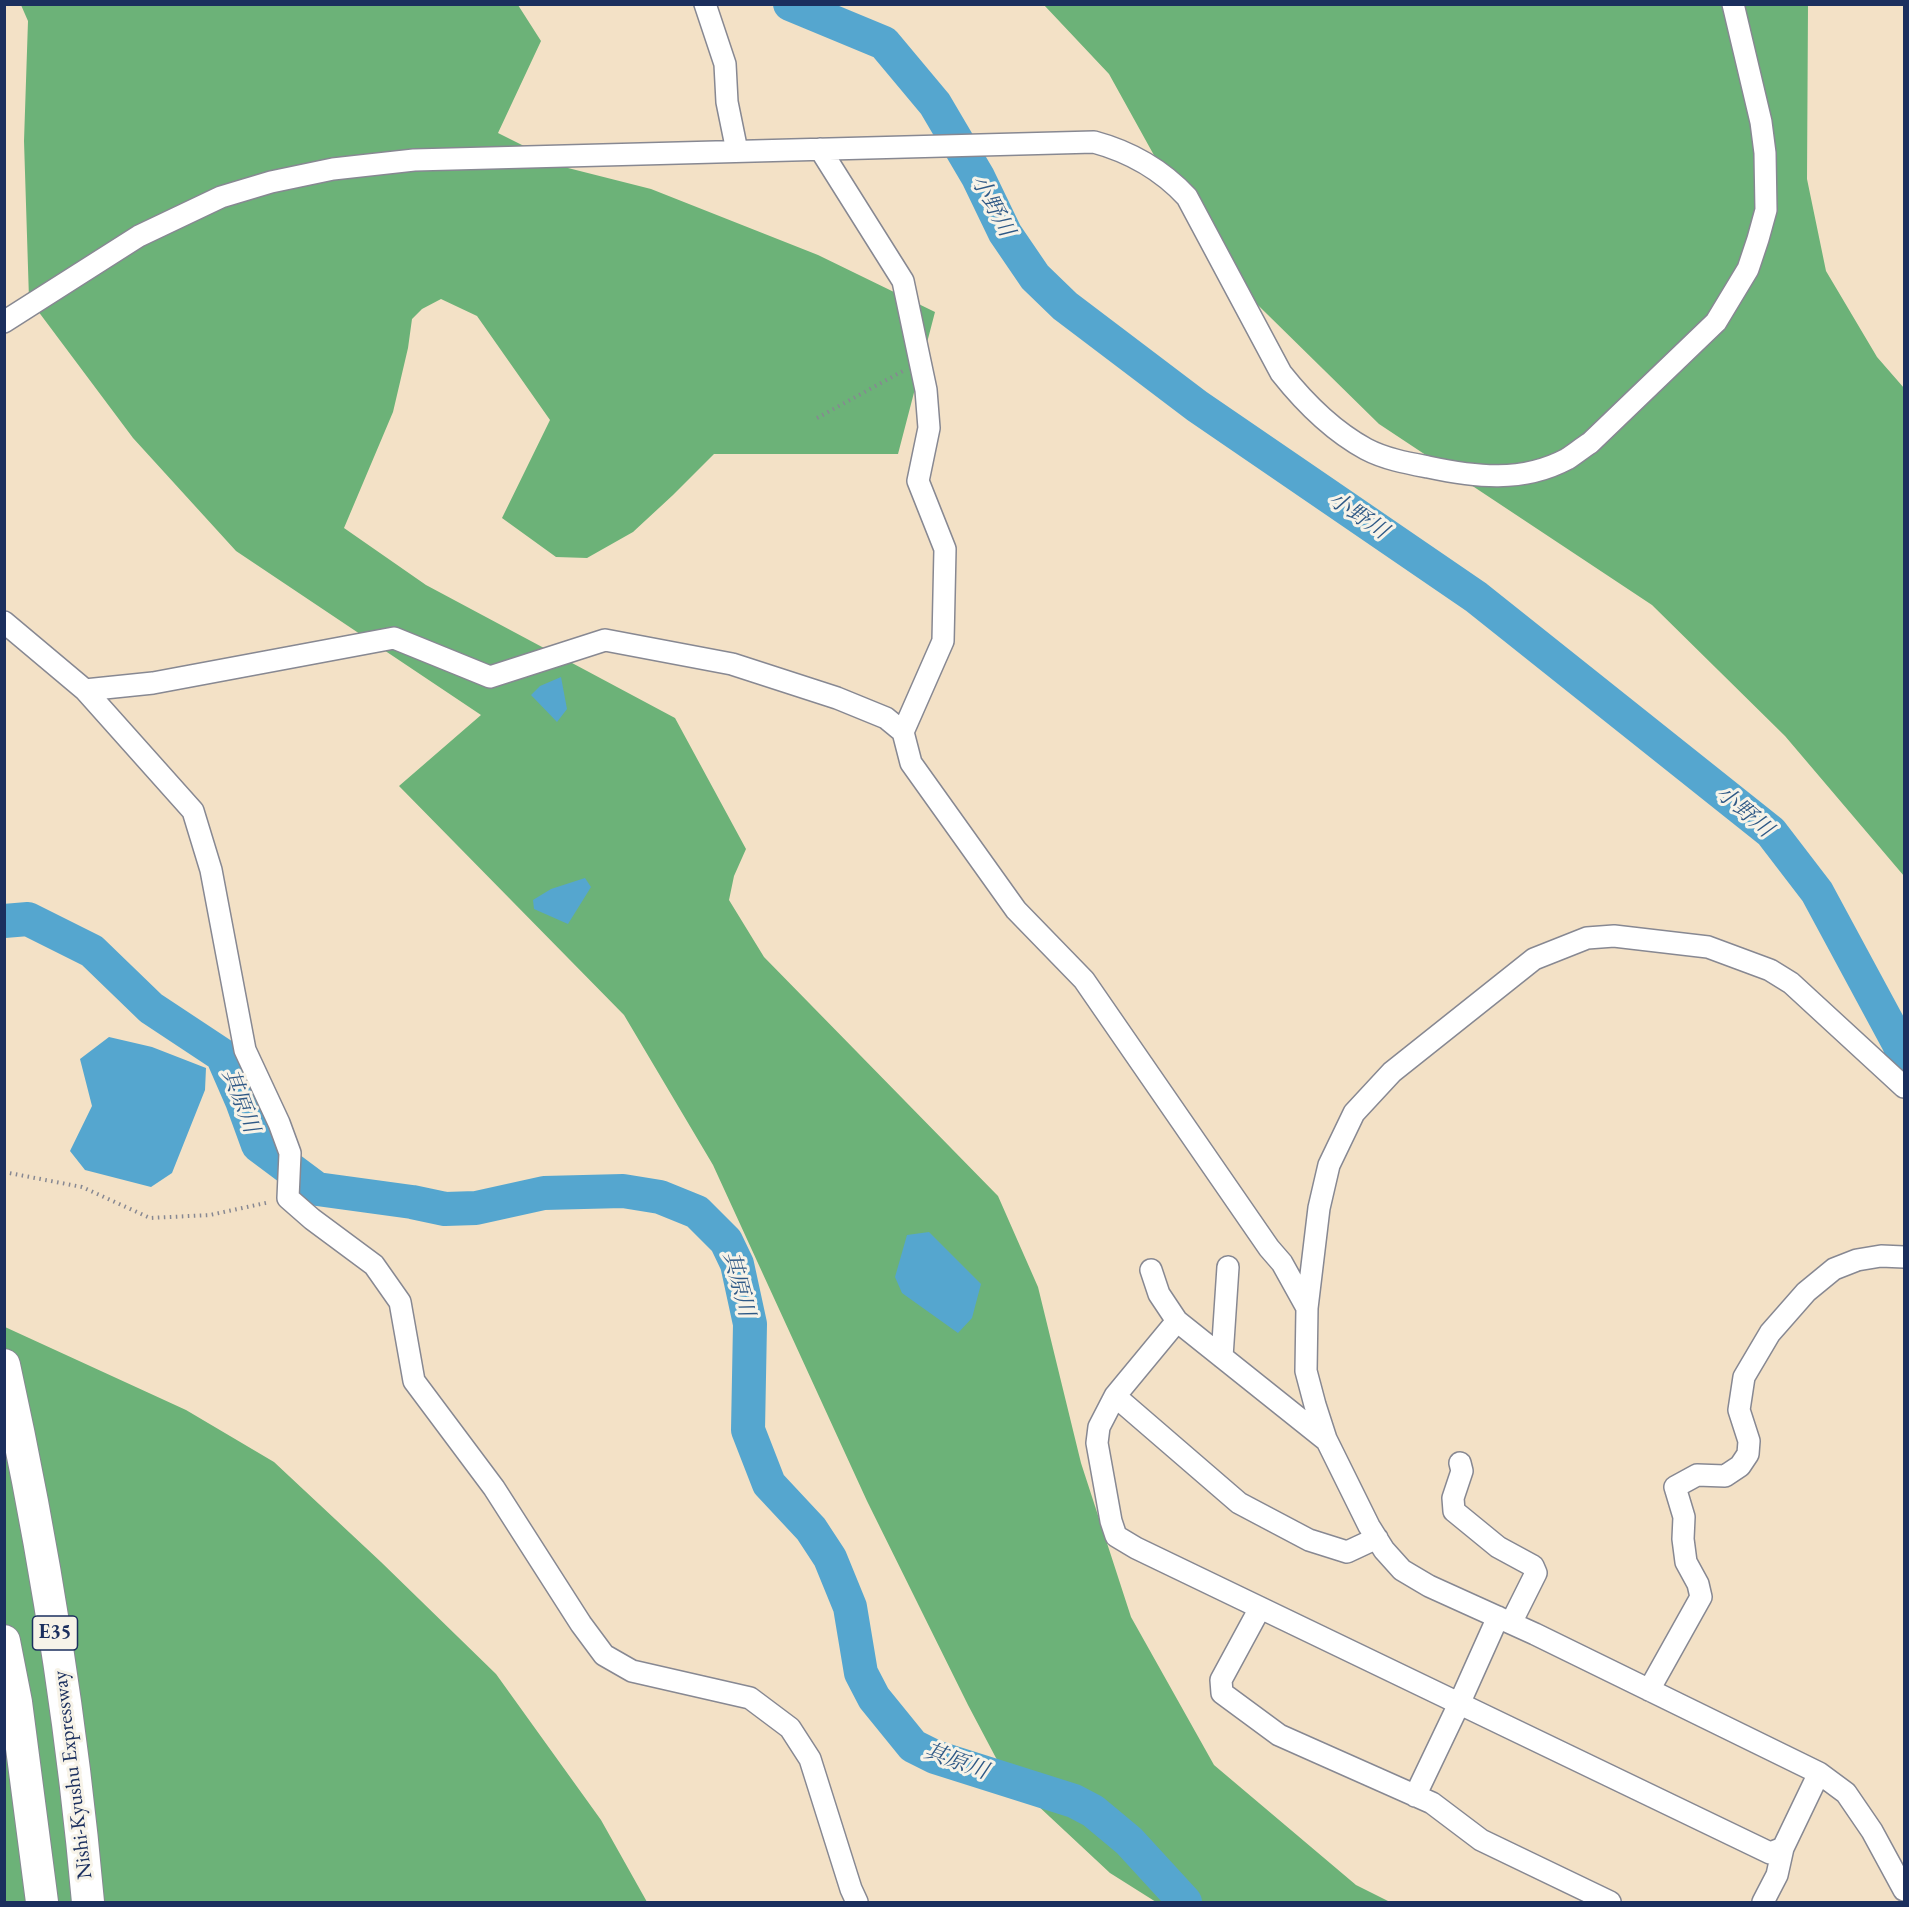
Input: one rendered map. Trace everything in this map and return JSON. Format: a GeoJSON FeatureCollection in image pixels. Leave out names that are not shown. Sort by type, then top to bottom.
{"type":"FeatureCollection","features":[{"type":"Feature","properties":{"kind":"highway","name":"Nishi-Kyushu Expressway"},"geometry":{"type":"LineString","coordinates":[[4,1365],[22,1448],[59,1659],[88,1902]]}},
{"type":"Feature","properties":{"kind":"highway","name":"E35"},"geometry":{"type":"LineString","coordinates":[[4,1641],[16,1702],[42,1902]]}},
{"type":"Feature","properties":{"kind":"street"},"geometry":{"type":"LineString","coordinates":[[705,4],[725,64],[727,102],[737,151]]}},
{"type":"Feature","properties":{"kind":"street"},"geometry":{"type":"LineString","coordinates":[[4,322],[139,236],[221,197],[271,182],[333,169],[414,160],[1094,142],[1142,161],[1172,181],[1187,197],[1281,373],[1297,393],[1338,431],[1367,450],[1404,463],[1469,475],[1510,476],[1544,469],[1567,459],[1590,443],[1716,322],[1748,268],[1766,210],[1765,153],[1761,122],[1732,4]]}},
{"type":"Feature","properties":{"kind":"street"},"geometry":{"type":"LineString","coordinates":[[820,149],[903,281],[926,390],[929,428],[918,481],[945,549],[943,641],[903,732]]}},
{"type":"Feature","properties":{"kind":"street"},"geometry":{"type":"LineString","coordinates":[[6,625],[85,690],[193,811],[211,870],[245,1050],[279,1122],[290,1153],[288,1198],[312,1219],[374,1265],[400,1302],[414,1381],[494,1488],[581,1624],[604,1654],[632,1671],[750,1698],[790,1728],[810,1759],[857,1902]]}},
{"type":"Feature","properties":{"kind":"street"},"geometry":{"type":"LineString","coordinates":[[85,690],[153,684],[394,638],[490,677],[605,640],[732,664],[837,698],[886,718],[903,732],[911,763],[1016,910],[1084,980],[1269,1248],[1282,1263],[1307,1308]]}},
{"type":"Feature","properties":{"kind":"street"},"geometry":{"type":"LineString","coordinates":[[1905,1087],[1791,983],[1770,970],[1708,947],[1614,936],[1587,938],[1534,959],[1392,1072],[1354,1113],[1329,1165],[1319,1208],[1307,1308],[1306,1371],[1327,1441],[1377,1538],[1402,1570],[1429,1586],[1505,1620],[1819,1773],[1846,1793],[1872,1831],[1905,1890]]}},
{"type":"Feature","properties":{"kind":"street"},"geometry":{"type":"LineString","coordinates":[[1649,1690],[1701,1597],[1698,1584],[1686,1562],[1683,1539],[1684,1517],[1676,1487],[1697,1475],[1725,1476],[1740,1466],[1748,1454],[1749,1441],[1740,1410],[1744,1377],[1770,1333],[1806,1292],[1834,1269],[1857,1260],[1881,1256],[1905,1257]]}},
{"type":"Feature","properties":{"kind":"street"},"geometry":{"type":"LineString","coordinates":[[1222,1357],[1228,1267]]}},
{"type":"Feature","properties":{"kind":"street"},"geometry":{"type":"LineString","coordinates":[[1151,1270],[1160,1294],[1178,1321],[1327,1441]]}},
{"type":"Feature","properties":{"kind":"street"},"geometry":{"type":"LineString","coordinates":[[1178,1321],[1115,1396],[1099,1427],[1096,1443],[1116,1536],[1136,1548],[1770,1853],[1783,1848]]}},
{"type":"Feature","properties":{"kind":"street"},"geometry":{"type":"LineString","coordinates":[[1115,1396],[1239,1503],[1309,1540],[1347,1552],[1377,1538]]}},
{"type":"Feature","properties":{"kind":"street"},"geometry":{"type":"LineString","coordinates":[[1415,1796],[1459,1704],[1505,1620],[1536,1573],[1533,1566],[1498,1547],[1454,1510],[1453,1498],[1462,1471],[1460,1463]]}},
{"type":"Feature","properties":{"kind":"street"},"geometry":{"type":"LineString","coordinates":[[1260,1608],[1221,1680],[1222,1693],[1279,1735],[1432,1803],[1481,1840],[1610,1902]]}},
{"type":"Feature","properties":{"kind":"street"},"geometry":{"type":"LineString","coordinates":[[1763,1902],[1777,1875],[1783,1848],[1819,1773]]}},
{"type":"Feature","properties":{"kind":"path"},"geometry":{"type":"LineString","coordinates":[[817,418],[921,361]]}},
{"type":"Feature","properties":{"kind":"path"},"geometry":{"type":"LineString","coordinates":[[4,1172],[82,1187],[150,1218],[210,1215],[288,1198]]}},
{"type":"Feature","properties":{"kind":"green space"},"geometry":{"type":"Polygon","coordinates":[[[21,5],[518,5],[541,41],[498,133],[568,168],[651,189],[818,255],[935,312],[898,454],[714,454],[633,532],[587,558],[556,557],[502,518],[550,420],[477,316],[441,299],[422,309],[412,319],[408,348],[393,412],[344,528],[426,585],[675,718],[746,849],[734,876],[729,900],[764,957],[998,1196],[1038,1287],[1081,1463],[1131,1617],[1214,1765],[1356,1885],[1390,1902],[1156,1902],[1110,1873],[1005,1775],[867,1501],[713,1165],[624,1015],[399,786],[481,715],[236,551],[133,438],[29,299],[24,141],[28,21],[21,5]]]}},
{"type":"Feature","properties":{"kind":"green space"},"geometry":{"type":"Polygon","coordinates":[[[1044,5],[1808,5],[1807,179],[1826,271],[1877,357],[1904,388],[1904,876],[1785,736],[1652,605],[1379,424],[1212,260],[1109,74],[1044,5]]]}},
{"type":"Feature","properties":{"kind":"green space"},"geometry":{"type":"Polygon","coordinates":[[[5,1327],[186,1410],[274,1462],[496,1674],[601,1820],[647,1902],[5,1902],[5,1327]]]}},
{"type":"Feature","properties":{"kind":"water"},"geometry":{"type":"Polygon","coordinates":[[[561,677],[567,709],[557,722],[531,695],[540,686],[561,677]]]}},
{"type":"Feature","properties":{"kind":"water"},"geometry":{"type":"Polygon","coordinates":[[[585,878],[591,887],[568,924],[534,909],[533,900],[551,889],[585,878]]]}},
{"type":"Feature","properties":{"kind":"water"},"geometry":{"type":"Polygon","coordinates":[[[109,1037],[152,1047],[206,1068],[205,1090],[172,1173],[151,1187],[85,1170],[70,1151],[92,1106],[80,1059],[109,1037]]]}},
{"type":"Feature","properties":{"kind":"water"},"geometry":{"type":"Polygon","coordinates":[[[929,1232],[981,1284],[972,1318],[958,1333],[902,1293],[895,1277],[907,1235],[929,1232]]]}},
{"type":"Feature","properties":{"kind":"waterway","name":"小野川"},"geometry":{"type":"LineString","coordinates":[[790,4],[884,43],[935,104],[978,177],[1005,233],[1035,277],[1065,306],[1197,406],[1476,597],[1771,832],[1817,892],[1899,1044],[1904,1059]]}},
{"type":"Feature","properties":{"kind":"waterway","name":"其原川"},"geometry":{"type":"LineString","coordinates":[[4,921],[28,919],[92,951],[151,1008],[222,1055],[258,1145],[317,1189],[412,1202],[445,1209],[476,1208],[544,1193],[623,1191],[660,1197],[697,1212],[726,1241],[737,1264],[750,1324],[748,1430],[769,1484],[811,1529],[830,1558],[850,1607],[861,1673],[874,1698],[913,1746],[935,1757],[1074,1801],[1093,1811],[1129,1841],[1185,1902]]}}]}
